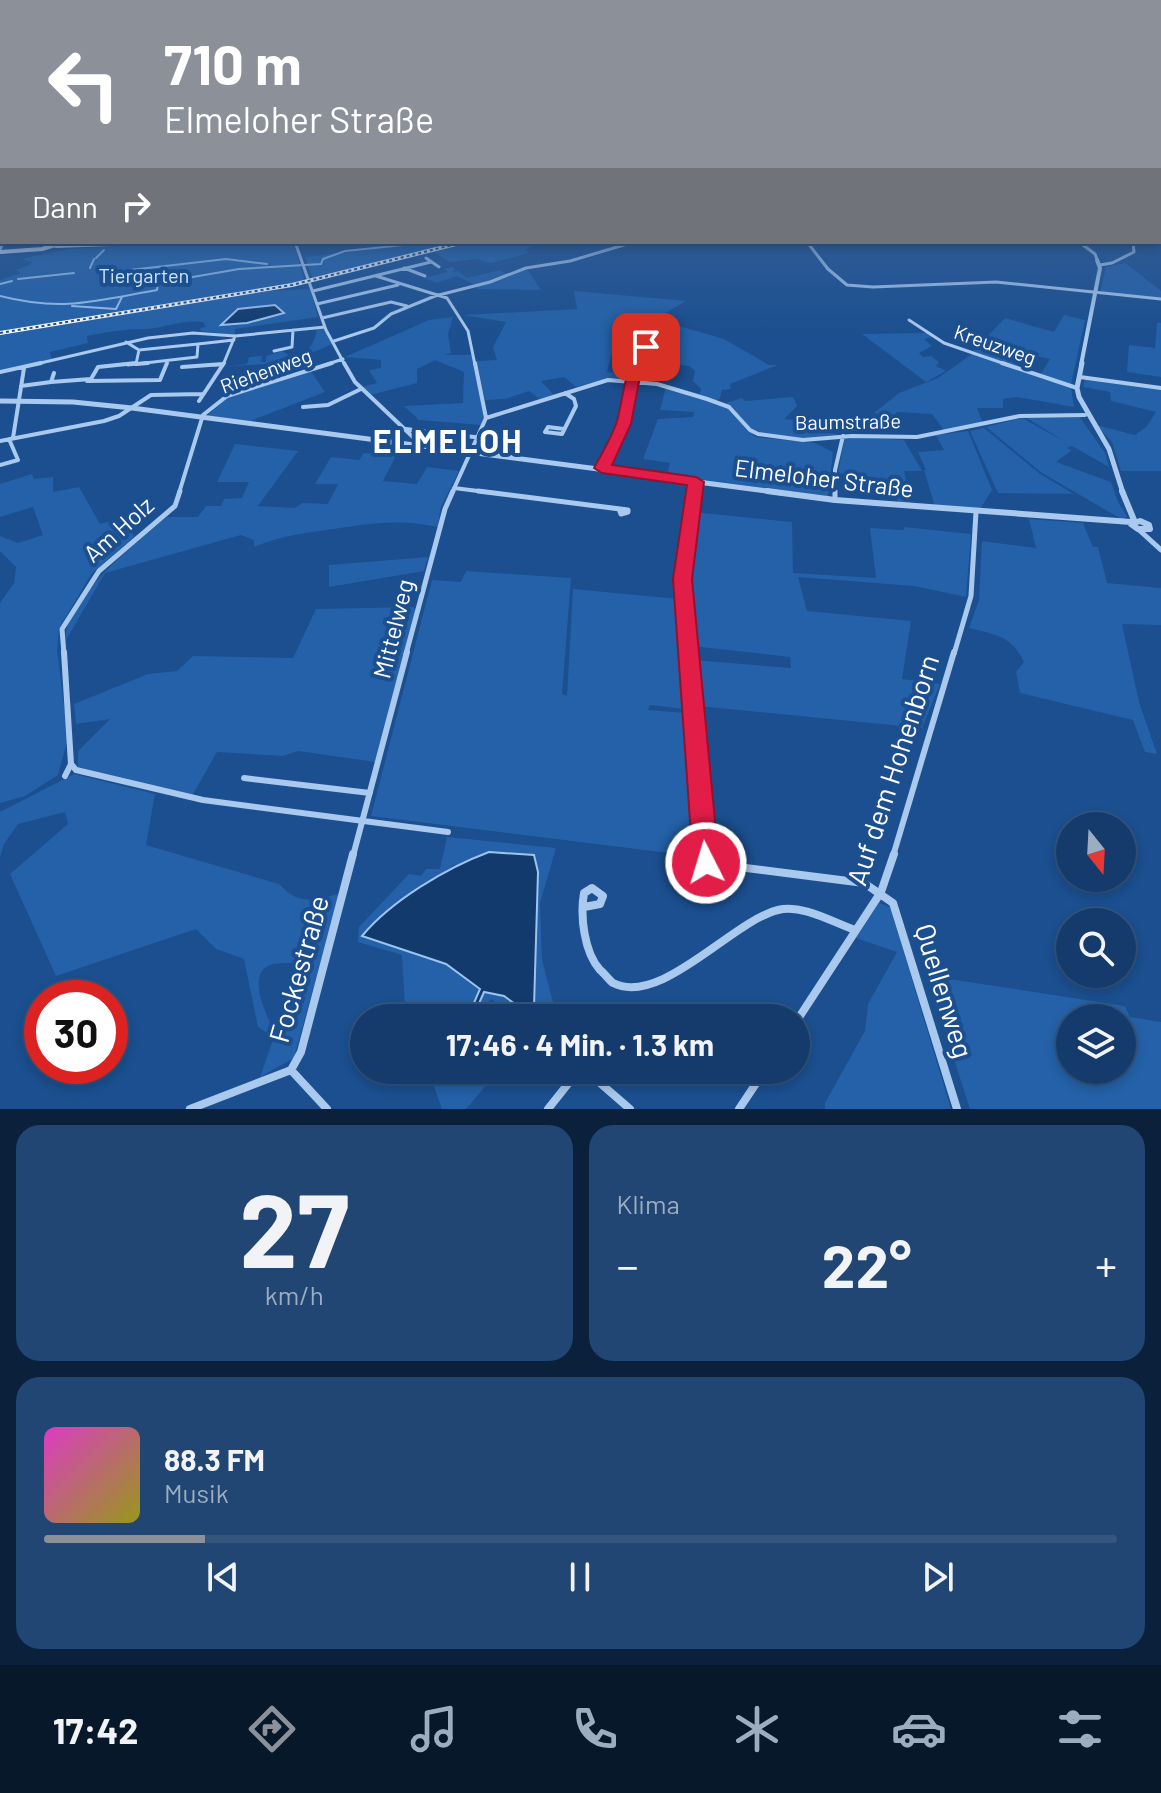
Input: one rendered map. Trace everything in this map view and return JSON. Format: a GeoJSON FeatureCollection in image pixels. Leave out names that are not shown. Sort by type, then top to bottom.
{"type":"FeatureCollection","features":[{"type":"Feature","properties":{"kind":"main road"},"geometry":{"type":"LineString","coordinates":[[0,251],[60,244]]}},
{"type":"Feature","properties":{"kind":"main road"},"geometry":{"type":"LineString","coordinates":[[50,247],[135,244]]}},
{"type":"Feature","properties":{"kind":"main road"},"geometry":{"type":"LineString","coordinates":[[56,246],[70,248]]}},
{"type":"Feature","properties":{"kind":"street"},"geometry":{"type":"LineString","coordinates":[[296,244],[325,327],[343,359],[361,389],[415,439],[414,444]]}},
{"type":"Feature","properties":{"kind":"street"},"geometry":{"type":"LineString","coordinates":[[334,341],[379,326],[389,314],[435,296],[490,282],[526,268],[570,261],[627,244]]}},
{"type":"Feature","properties":{"kind":"street"},"geometry":{"type":"LineString","coordinates":[[809,244],[828,269],[847,285],[873,287],[996,282],[1161,299]]}},
{"type":"Feature","properties":{"kind":"street"},"geometry":{"type":"LineString","coordinates":[[1082,244],[1095,254],[1100,265],[1077,388],[1085,415],[1109,448],[1124,499],[1144,525],[1152,542],[1161,550]]}},
{"type":"Feature","properties":{"kind":"street"},"geometry":{"type":"LineString","coordinates":[[1100,265],[1112,263],[1134,252],[1133,244]]}},
{"type":"Feature","properties":{"kind":"street"},"geometry":{"type":"LineString","coordinates":[[426,258],[439,267]]}},
{"type":"Feature","properties":{"kind":"street"},"geometry":{"type":"LineString","coordinates":[[313,291],[431,262]]}},
{"type":"Feature","properties":{"kind":"street"},"geometry":{"type":"LineString","coordinates":[[404,268],[425,276]]}},
{"type":"Feature","properties":{"kind":"street"},"geometry":{"type":"LineString","coordinates":[[376,276],[447,298],[462,317],[477,367],[486,418]]}},
{"type":"Feature","properties":{"kind":"street"},"geometry":{"type":"LineString","coordinates":[[317,304],[399,285]]}},
{"type":"Feature","properties":{"kind":"street"},"geometry":{"type":"LineString","coordinates":[[322,318],[391,302],[408,306]]}},
{"type":"Feature","properties":{"kind":"street","name":"Kreuzweg"},"geometry":{"type":"LineString","coordinates":[[909,320],[944,343],[1077,388]]}},
{"type":"Feature","properties":{"kind":"street"},"geometry":{"type":"LineString","coordinates":[[126,342],[139,350],[325,327]]}},
{"type":"Feature","properties":{"kind":"street"},"geometry":{"type":"LineString","coordinates":[[274,351],[292,347],[293,330]]}},
{"type":"Feature","properties":{"kind":"street"},"geometry":{"type":"LineString","coordinates":[[0,372],[126,342],[193,333],[235,338]]}},
{"type":"Feature","properties":{"kind":"street"},"geometry":{"type":"LineString","coordinates":[[199,401],[223,364],[235,338]]}},
{"type":"Feature","properties":{"kind":"street"},"geometry":{"type":"LineString","coordinates":[[21,386],[87,380],[91,379],[98,367],[197,357],[198,344]]}},
{"type":"Feature","properties":{"kind":"street"},"geometry":{"type":"LineString","coordinates":[[602,468],[623,424],[635,371],[646,347]]}},
{"type":"Feature","properties":{"kind":"street"},"geometry":{"type":"LineString","coordinates":[[136,364],[139,350]]}},
{"type":"Feature","properties":{"kind":"street","name":"Riehenweg"},"geometry":{"type":"LineString","coordinates":[[200,417],[227,396],[343,359]]}},
{"type":"Feature","properties":{"kind":"street"},"geometry":{"type":"LineString","coordinates":[[87,380],[87,383],[160,380],[167,362]]}},
{"type":"Feature","properties":{"kind":"street"},"geometry":{"type":"LineString","coordinates":[[182,367],[223,364]]}},
{"type":"Feature","properties":{"kind":"street"},"geometry":{"type":"LineString","coordinates":[[0,465],[18,460],[11,438],[24,368]]}},
{"type":"Feature","properties":{"kind":"street"},"geometry":{"type":"LineString","coordinates":[[49,382],[54,373]]}},
{"type":"Feature","properties":{"kind":"street"},"geometry":{"type":"LineString","coordinates":[[1080,377],[1161,388]]}},
{"type":"Feature","properties":{"kind":"street","name":"Baumstraße"},"geometry":{"type":"LineString","coordinates":[[486,418],[602,380],[657,384],[725,405],[758,434],[818,441],[843,436],[917,437],[1020,416],[1085,415]]}},
{"type":"Feature","properties":{"kind":"street"},"geometry":{"type":"LineString","coordinates":[[303,407],[327,408],[361,389]]}},
{"type":"Feature","properties":{"kind":"street"},"geometry":{"type":"LineString","coordinates":[[0,441],[104,421],[132,408],[143,398],[159,393],[203,394]]}},
{"type":"Feature","properties":{"kind":"street"},"geometry":{"type":"LineString","coordinates":[[564,429],[577,404],[565,393]]}},
{"type":"Feature","properties":{"kind":"street","name":"Elmeloher Straße"},"geometry":{"type":"LineString","coordinates":[[0,401],[86,403],[132,408],[835,500],[1144,525]]}},
{"type":"Feature","properties":{"kind":"street","name":"Am Holz"},"geometry":{"type":"LineString","coordinates":[[71,764],[62,629],[99,571],[175,506],[200,417]]}},
{"type":"Feature","properties":{"kind":"street","name":"Mittelweg"},"geometry":{"type":"LineString","coordinates":[[363,821],[437,537],[454,488],[486,418]]}},
{"type":"Feature","properties":{"kind":"street"},"geometry":{"type":"LineString","coordinates":[[404,429],[436,433]]}},
{"type":"Feature","properties":{"kind":"street"},"geometry":{"type":"LineString","coordinates":[[454,435],[516,441]]}},
{"type":"Feature","properties":{"kind":"street"},"geometry":{"type":"LineString","coordinates":[[835,500],[835,470],[843,436]]}},
{"type":"Feature","properties":{"kind":"street"},"geometry":{"type":"LineString","coordinates":[[696,482],[682,579],[706,863],[864,883],[881,892]]}},
{"type":"Feature","properties":{"kind":"street"},"geometry":{"type":"LineString","coordinates":[[454,488],[619,509]]}},
{"type":"Feature","properties":{"kind":"street","name":"Auf dem Hohenborn"},"geometry":{"type":"LineString","coordinates":[[808,1004],[881,892],[971,596],[976,512]]}},
{"type":"Feature","properties":{"kind":"street"},"geometry":{"type":"LineString","coordinates":[[65,776],[71,764],[76,770],[203,800],[448,832]]}},
{"type":"Feature","properties":{"kind":"street"},"geometry":{"type":"LineString","coordinates":[[244,778],[370,793]]}},
{"type":"Feature","properties":{"kind":"street","name":"Fockestraße"},"geometry":{"type":"LineString","coordinates":[[190,1109],[291,1070],[301,1052],[363,821]]}},
{"type":"Feature","properties":{"kind":"street","name":"Quellenweg"},"geometry":{"type":"LineString","coordinates":[[881,892],[893,903],[957,1109]]}},
{"type":"Feature","properties":{"kind":"street"},"geometry":{"type":"LineString","coordinates":[[584,907],[586,936],[593,960],[605,980],[619,988],[639,989],[718,945],[758,917],[781,909],[855,930]]}},
{"type":"Feature","properties":{"kind":"street"},"geometry":{"type":"LineString","coordinates":[[291,1070],[327,1109]]}},
{"type":"Feature","properties":{"kind":"street"},"geometry":{"type":"LineString","coordinates":[[548,1109],[570,1084]]}},
{"type":"Feature","properties":{"kind":"street"},"geometry":{"type":"LineString","coordinates":[[599,1084],[630,1109]]}},
{"type":"Feature","properties":{"kind":"street"},"geometry":{"type":"LineString","coordinates":[[739,1109],[756,1084]]}},
{"type":"Feature","properties":{"kind":"green space","name":"Tiergarten"},"geometry":{"type":"Polygon","coordinates":[[[151,244],[294,244],[305,282],[0,332],[0,280],[21,273],[16,270],[32,262],[21,259],[68,249],[151,244]]]}},
{"type":"Feature","properties":{"kind":"green space"},"geometry":{"type":"Polygon","coordinates":[[[415,244],[537,244],[524,250],[529,253],[491,263],[476,259],[449,262],[435,252],[313,282],[361,269],[313,280],[305,257],[415,244]]]}},
{"type":"Feature","properties":{"kind":"green space"},"geometry":{"type":"Polygon","coordinates":[[[1125,263],[1161,291],[1161,298],[1100,293],[1106,267],[1125,263]]]}},
{"type":"Feature","properties":{"kind":"green space"},"geometry":{"type":"Polygon","coordinates":[[[444,269],[456,269],[452,272],[458,271],[467,278],[500,270],[507,275],[527,269],[541,290],[478,289],[457,276],[437,283],[424,278],[448,272],[444,269]]]}},
{"type":"Feature","properties":{"kind":"green space"},"geometry":{"type":"Polygon","coordinates":[[[310,289],[318,317],[235,329],[235,335],[201,331],[200,328],[206,327],[203,322],[195,321],[102,333],[87,336],[88,343],[50,352],[52,361],[0,371],[0,334],[267,291],[310,289]],[[275,305],[237,309],[221,325],[248,323],[284,313],[275,305]]]}},
{"type":"Feature","properties":{"kind":"green space"},"geometry":{"type":"Polygon","coordinates":[[[574,291],[686,301],[653,320],[645,347],[614,345],[607,372],[633,373],[632,379],[607,379],[576,387],[564,377],[541,381],[554,395],[540,399],[529,391],[505,399],[485,400],[477,361],[497,360],[493,347],[506,322],[463,315],[577,309],[574,291]]]}},
{"type":"Feature","properties":{"kind":"green space"},"geometry":{"type":"Polygon","coordinates":[[[1064,315],[1085,320],[1071,385],[1041,374],[1050,359],[1025,354],[1017,367],[973,351],[1005,318],[1054,332],[1064,315]]]}},
{"type":"Feature","properties":{"kind":"green space"},"geometry":{"type":"Polygon","coordinates":[[[453,317],[448,334],[451,353],[444,355],[471,355],[476,366],[484,418],[481,425],[419,420],[404,406],[463,403],[464,372],[435,360],[417,369],[417,383],[370,395],[361,387],[377,383],[369,370],[381,368],[381,360],[345,357],[429,320],[453,317]]]}},
{"type":"Feature","properties":{"kind":"green space"},"geometry":{"type":"Polygon","coordinates":[[[662,321],[724,339],[769,365],[778,365],[730,384],[731,389],[722,390],[720,398],[714,402],[730,408],[755,437],[815,443],[833,452],[828,496],[667,475],[670,463],[643,459],[658,419],[693,417],[694,412],[660,410],[666,387],[643,382],[646,379],[700,394],[701,389],[693,381],[695,371],[689,366],[675,364],[668,369],[638,367],[662,321]]]}},
{"type":"Feature","properties":{"kind":"green space"},"geometry":{"type":"Polygon","coordinates":[[[1157,323],[1161,323],[1161,377],[1127,372],[1129,345],[1155,348],[1157,323]]]}},
{"type":"Feature","properties":{"kind":"green space"},"geometry":{"type":"Polygon","coordinates":[[[323,328],[332,344],[282,366],[277,363],[223,367],[247,364],[249,357],[262,356],[261,362],[266,362],[266,356],[282,351],[292,357],[298,355],[312,344],[317,329],[323,328]]]}},
{"type":"Feature","properties":{"kind":"green space"},"geometry":{"type":"Polygon","coordinates":[[[927,333],[932,337],[924,339],[932,346],[919,353],[923,357],[931,356],[939,362],[936,366],[946,371],[926,382],[862,334],[927,333]]]}},
{"type":"Feature","properties":{"kind":"green space"},"geometry":{"type":"Polygon","coordinates":[[[972,354],[1071,387],[1074,407],[1017,397],[1003,399],[1003,408],[977,408],[983,423],[944,430],[932,414],[897,412],[894,418],[874,413],[899,393],[938,378],[972,354]]]}},
{"type":"Feature","properties":{"kind":"green space"},"geometry":{"type":"Polygon","coordinates":[[[310,370],[325,392],[250,421],[207,416],[227,398],[310,370]]]}},
{"type":"Feature","properties":{"kind":"green space"},"geometry":{"type":"Polygon","coordinates":[[[1085,379],[1161,389],[1161,471],[1121,471],[1112,442],[1096,425],[1135,435],[1147,426],[1156,412],[1111,401],[1110,392],[1083,387],[1085,379]]]}},
{"type":"Feature","properties":{"kind":"green space"},"geometry":{"type":"Polygon","coordinates":[[[793,397],[797,406],[784,419],[795,420],[806,431],[816,428],[838,435],[808,440],[759,433],[745,424],[726,403],[742,398],[745,401],[793,397]]]}},
{"type":"Feature","properties":{"kind":"green space"},"geometry":{"type":"Polygon","coordinates":[[[1079,416],[1105,453],[1109,467],[1072,446],[1067,448],[1072,450],[1056,462],[1111,482],[1127,516],[1123,520],[1042,473],[986,427],[1022,418],[1066,442],[1025,417],[1079,416]]]}},
{"type":"Feature","properties":{"kind":"green space"},"geometry":{"type":"Polygon","coordinates":[[[984,428],[1040,474],[1074,494],[998,493],[970,431],[984,428]]]}},
{"type":"Feature","properties":{"kind":"green space"},"geometry":{"type":"Polygon","coordinates":[[[968,431],[992,490],[980,509],[935,507],[918,452],[944,450],[936,435],[968,431]]]}},
{"type":"Feature","properties":{"kind":"green space"},"geometry":{"type":"Polygon","coordinates":[[[845,439],[904,440],[922,471],[904,471],[911,505],[898,504],[895,488],[865,486],[838,472],[845,439]]]}},
{"type":"Feature","properties":{"kind":"green space"},"geometry":{"type":"Polygon","coordinates":[[[235,444],[298,451],[258,506],[295,508],[302,503],[328,504],[338,484],[315,484],[331,457],[359,460],[364,453],[396,456],[383,481],[417,484],[427,467],[459,471],[440,509],[438,527],[395,522],[369,524],[290,536],[254,547],[254,540],[241,535],[105,573],[66,640],[68,624],[89,590],[104,572],[167,517],[198,517],[206,506],[221,506],[224,499],[242,498],[249,482],[217,482],[235,444]]]}},
{"type":"Feature","properties":{"kind":"green space"},"geometry":{"type":"Polygon","coordinates":[[[32,474],[34,479],[53,477],[53,492],[79,487],[100,524],[130,516],[135,521],[131,527],[134,537],[92,573],[59,628],[57,650],[68,738],[58,775],[25,796],[0,803],[0,603],[14,583],[16,567],[0,551],[0,536],[18,543],[43,535],[33,507],[0,517],[0,484],[32,474]]]}},
{"type":"Feature","properties":{"kind":"green space"},"geometry":{"type":"Polygon","coordinates":[[[693,512],[792,522],[793,573],[876,578],[870,528],[904,530],[904,527],[971,534],[966,597],[914,586],[798,577],[807,611],[911,621],[902,679],[940,684],[922,728],[698,706],[692,660],[791,668],[790,657],[692,646],[685,568],[693,512]]]}},
{"type":"Feature","properties":{"kind":"green space"},"geometry":{"type":"Polygon","coordinates":[[[1029,519],[1083,523],[1093,547],[1098,547],[1107,583],[1161,588],[1161,625],[1122,624],[1139,702],[1157,754],[1145,752],[1133,720],[1020,693],[1016,672],[1024,662],[1014,646],[987,632],[969,628],[979,600],[982,541],[1036,548],[1029,519]]]}},
{"type":"Feature","properties":{"kind":"green space"},"geometry":{"type":"Polygon","coordinates":[[[428,557],[424,571],[329,587],[329,565],[428,557]]]}},
{"type":"Feature","properties":{"kind":"green space"},"geometry":{"type":"Polygon","coordinates":[[[466,571],[571,578],[562,694],[567,696],[573,589],[679,599],[685,662],[684,709],[650,705],[648,710],[685,713],[688,718],[701,857],[371,816],[432,580],[461,582],[466,571]]]}},
{"type":"Feature","properties":{"kind":"green space"},"geometry":{"type":"Polygon","coordinates":[[[316,609],[416,609],[375,762],[298,751],[283,756],[217,752],[192,796],[78,769],[78,751],[110,719],[76,724],[74,704],[148,674],[177,671],[193,656],[293,658],[316,609]]]}},
{"type":"Feature","properties":{"kind":"green space"},"geometry":{"type":"Polygon","coordinates":[[[74,774],[155,794],[146,845],[279,884],[293,896],[307,900],[339,894],[294,1058],[260,1077],[274,1037],[258,1027],[244,959],[216,949],[196,929],[56,976],[10,874],[68,824],[65,812],[18,824],[4,844],[0,858],[0,812],[74,774]],[[305,962],[277,963],[260,974],[259,992],[272,1026],[289,1017],[307,968],[305,962]]]}},
{"type":"Feature","properties":{"kind":"green space"},"geometry":{"type":"Polygon","coordinates":[[[447,837],[556,848],[540,903],[542,960],[553,1004],[534,1004],[538,872],[454,865],[373,923],[362,936],[446,964],[480,989],[474,1004],[405,1004],[402,955],[358,942],[359,927],[409,874],[421,876],[426,869],[440,869],[447,837]]]}},
{"type":"Feature","properties":{"kind":"green space"},"geometry":{"type":"Polygon","coordinates":[[[879,903],[890,907],[951,1109],[825,1109],[825,1103],[865,1031],[868,1004],[897,952],[856,938],[879,903]]]}},
{"type":"Feature","properties":{"kind":"green space"},"geometry":{"type":"Polygon","coordinates":[[[930,976],[1112,1004],[1056,1004],[1056,1084],[1136,1084],[1136,1018],[1161,1022],[1161,1109],[970,1109],[930,985],[930,976]]]}},
{"type":"Feature","properties":{"kind":"green space"},"geometry":{"type":"Polygon","coordinates":[[[483,992],[504,996],[516,1004],[496,1004],[492,999],[486,1004],[475,1004],[483,992]]]}},
{"type":"Feature","properties":{"kind":"green space"},"geometry":{"type":"Polygon","coordinates":[[[433,1084],[487,1084],[466,1109],[442,1109],[433,1084]]]}},
{"type":"Feature","properties":{"kind":"shaded area"},"geometry":{"type":"Polygon","coordinates":[[[275,305],[284,313],[247,323],[221,325],[238,309],[275,305]]]}},
{"type":"Feature","properties":{"kind":"shaded area"},"geometry":{"type":"Polygon","coordinates":[[[489,852],[534,855],[538,872],[534,1004],[515,1004],[504,996],[484,992],[479,1004],[473,1004],[480,989],[446,964],[362,936],[404,898],[455,867],[489,852]]]}},
{"type":"Feature","properties":{"kind":"waterway"},"geometry":{"type":"LineString","coordinates":[[0,296],[61,304],[97,301],[157,290],[158,283],[239,269],[321,264],[323,259],[345,251],[413,244]]}},
{"type":"Feature","properties":{"kind":"waterway"},"geometry":{"type":"LineString","coordinates":[[96,258],[104,250]]}},
{"type":"Feature","properties":{"kind":"waterway"},"geometry":{"type":"LineString","coordinates":[[90,268],[94,259]]}},
{"type":"Feature","properties":{"kind":"waterway"},"geometry":{"type":"LineString","coordinates":[[113,272],[226,259],[267,264]]}},
{"type":"Feature","properties":{"kind":"waterway"},"geometry":{"type":"LineString","coordinates":[[18,279],[74,273]]}},
{"type":"Feature","properties":{"kind":"waterway"},"geometry":{"type":"LineString","coordinates":[[0,284],[12,281]]}},
{"type":"Feature","properties":{"kind":"waterway"},"geometry":{"type":"LineString","coordinates":[[72,306],[116,309],[122,297]]}},
{"type":"Feature","properties":{"kind":"railway"},"geometry":{"type":"LineString","coordinates":[[0,333],[292,285],[456,244]]}},
{"type":"Feature","properties":{"kind":"district","name":"ELMELOH"},"geometry":{"type":"Point","coordinates":[448,442]}},
{"type":"Feature","properties":{"kind":"route"},"geometry":{"type":"LineString","coordinates":[[646,347],[635,371],[629,409],[602,468],[696,482],[682,579],[706,863]]}}]}
